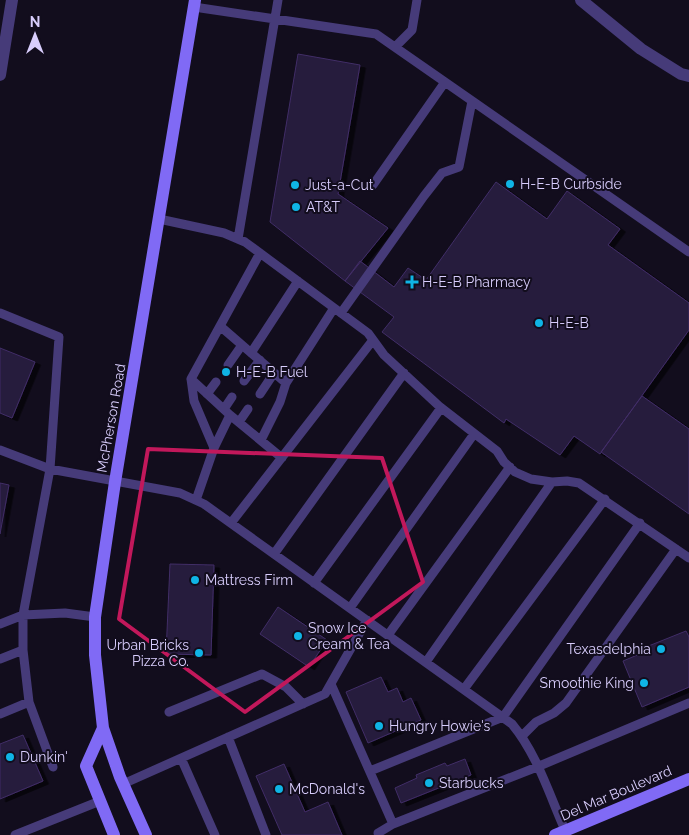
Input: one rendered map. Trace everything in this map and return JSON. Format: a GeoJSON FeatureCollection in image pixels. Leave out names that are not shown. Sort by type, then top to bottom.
{"type":"FeatureCollection","features":[{"type":"Feature","properties":{"kind":"main road","name":"McPherson Road"},"geometry":{"type":"LineString","coordinates":[[146,835],[123,784],[103,728],[95,655],[95,616],[115,482],[195,3]]}},
{"type":"Feature","properties":{"kind":"main road"},"geometry":{"type":"LineString","coordinates":[[103,728],[86,766],[114,835]]}},
{"type":"Feature","properties":{"kind":"main road","name":"Del Mar Boulevard"},"geometry":{"type":"LineString","coordinates":[[562,834],[689,779]]}},
{"type":"Feature","properties":{"kind":"street"},"geometry":{"type":"LineString","coordinates":[[0,75],[12,0]]}},
{"type":"Feature","properties":{"kind":"street"},"geometry":{"type":"LineString","coordinates":[[581,0],[641,49],[681,74],[689,76]]}},
{"type":"Feature","properties":{"kind":"lane"},"geometry":{"type":"LineString","coordinates":[[238,239],[278,0]]}},
{"type":"Feature","properties":{"kind":"lane"},"geometry":{"type":"LineString","coordinates":[[395,47],[412,30],[417,0]]}},
{"type":"Feature","properties":{"kind":"lane"},"geometry":{"type":"LineString","coordinates":[[195,3],[275,19],[376,34],[689,252]]}},
{"type":"Feature","properties":{"kind":"lane"},"geometry":{"type":"LineString","coordinates":[[372,185],[444,82]]}},
{"type":"Feature","properties":{"kind":"lane"},"geometry":{"type":"LineString","coordinates":[[261,440],[280,402],[286,383],[338,310],[442,174],[459,167],[472,100]]}},
{"type":"Feature","properties":{"kind":"lane"},"geometry":{"type":"LineString","coordinates":[[159,219],[224,233],[260,252],[368,333],[384,355],[441,408],[497,451],[516,472],[531,479],[580,483],[689,558]]}},
{"type":"Feature","properties":{"kind":"lane"},"geometry":{"type":"LineString","coordinates":[[214,448],[194,401],[191,379],[260,252]]}},
{"type":"Feature","properties":{"kind":"lane"},"geometry":{"type":"LineString","coordinates":[[251,353],[298,281]]}},
{"type":"Feature","properties":{"kind":"lane"},"geometry":{"type":"LineString","coordinates":[[0,313],[58,337],[50,469],[23,615],[23,650],[29,702],[53,767]]}},
{"type":"Feature","properties":{"kind":"lane"},"geometry":{"type":"LineString","coordinates":[[220,326],[286,383]]}},
{"type":"Feature","properties":{"kind":"lane"},"geometry":{"type":"LineString","coordinates":[[231,523],[373,340]]}},
{"type":"Feature","properties":{"kind":"lane"},"geometry":{"type":"LineString","coordinates":[[228,366],[242,345]]}},
{"type":"Feature","properties":{"kind":"lane"},"geometry":{"type":"LineString","coordinates":[[244,381],[260,360]]}},
{"type":"Feature","properties":{"kind":"lane"},"geometry":{"type":"LineString","coordinates":[[260,394],[274,373]]}},
{"type":"Feature","properties":{"kind":"lane"},"geometry":{"type":"LineString","coordinates":[[274,554],[404,373]]}},
{"type":"Feature","properties":{"kind":"lane"},"geometry":{"type":"LineString","coordinates":[[191,379],[282,458]]}},
{"type":"Feature","properties":{"kind":"lane"},"geometry":{"type":"LineString","coordinates":[[207,394],[216,382]]}},
{"type":"Feature","properties":{"kind":"lane"},"geometry":{"type":"LineString","coordinates":[[196,500],[232,397]]}},
{"type":"Feature","properties":{"kind":"lane"},"geometry":{"type":"LineString","coordinates":[[314,583],[441,408]]}},
{"type":"Feature","properties":{"kind":"lane"},"geometry":{"type":"LineString","coordinates":[[239,422],[248,409]]}},
{"type":"Feature","properties":{"kind":"lane"},"geometry":{"type":"LineString","coordinates":[[350,608],[474,434]]}},
{"type":"Feature","properties":{"kind":"lane"},"geometry":{"type":"LineString","coordinates":[[0,450],[50,469],[180,494],[204,504],[512,724],[522,736],[537,767],[562,834]]}},
{"type":"Feature","properties":{"kind":"lane"},"geometry":{"type":"LineString","coordinates":[[388,635],[510,466]]}},
{"type":"Feature","properties":{"kind":"lane"},"geometry":{"type":"LineString","coordinates":[[426,662],[552,482]]}},
{"type":"Feature","properties":{"kind":"lane"},"geometry":{"type":"LineString","coordinates":[[464,690],[605,499]]}},
{"type":"Feature","properties":{"kind":"lane"},"geometry":{"type":"LineString","coordinates":[[370,771],[503,717],[640,523]]}},
{"type":"Feature","properties":{"kind":"lane"},"geometry":{"type":"LineString","coordinates":[[522,736],[536,722],[554,713],[566,702],[676,549]]}},
{"type":"Feature","properties":{"kind":"lane"},"geometry":{"type":"LineString","coordinates":[[0,624],[23,615],[66,613],[95,616]]}},
{"type":"Feature","properties":{"kind":"lane"},"geometry":{"type":"LineString","coordinates":[[123,784],[325,694],[367,620]]}},
{"type":"Feature","properties":{"kind":"lane"},"geometry":{"type":"LineString","coordinates":[[0,659],[23,650]]}},
{"type":"Feature","properties":{"kind":"lane"},"geometry":{"type":"LineString","coordinates":[[170,712],[262,674],[286,687],[303,704]]}},
{"type":"Feature","properties":{"kind":"lane"},"geometry":{"type":"LineString","coordinates":[[331,684],[393,824]]}},
{"type":"Feature","properties":{"kind":"lane"},"geometry":{"type":"LineString","coordinates":[[0,714],[29,702]]}},
{"type":"Feature","properties":{"kind":"lane"},"geometry":{"type":"LineString","coordinates":[[377,834],[393,824],[537,767],[689,703]]}},
{"type":"Feature","properties":{"kind":"lane"},"geometry":{"type":"LineString","coordinates":[[228,737],[266,835]]}},
{"type":"Feature","properties":{"kind":"lane"},"geometry":{"type":"LineString","coordinates":[[181,758],[215,835]]}},
{"type":"Feature","properties":{"kind":"lane"},"geometry":{"type":"LineString","coordinates":[[15,835],[100,801]]}},
{"type":"Feature","properties":{"kind":"highlighted area"},"geometry":{"type":"Polygon","coordinates":[[[148,449],[382,458],[423,582],[245,712],[119,619],[148,449]]]}},
{"type":"Feature","properties":{"kind":"building"},"geometry":{"type":"Polygon","coordinates":[[[298,54],[360,65],[338,194],[388,228],[345,281],[270,222],[298,54]]]}},
{"type":"Feature","properties":{"kind":"building","name":"H-E-B"},"geometry":{"type":"Polygon","coordinates":[[[496,182],[547,219],[567,191],[620,229],[608,245],[689,303],[689,330],[600,454],[574,436],[560,455],[506,419],[504,423],[382,332],[394,317],[345,281],[360,261],[394,287],[408,268],[426,280],[496,182]]]}},
{"type":"Feature","properties":{"kind":"building"},"geometry":{"type":"Polygon","coordinates":[[[0,348],[35,362],[12,418],[0,413],[0,348]]]}},
{"type":"Feature","properties":{"kind":"building"},"geometry":{"type":"Polygon","coordinates":[[[642,396],[689,429],[689,514],[601,452],[642,396]]]}},
{"type":"Feature","properties":{"kind":"building"},"geometry":{"type":"Polygon","coordinates":[[[0,483],[9,485],[0,534],[0,483]]]}},
{"type":"Feature","properties":{"kind":"building"},"geometry":{"type":"Polygon","coordinates":[[[170,564],[214,565],[211,655],[166,654],[170,564]]]}},
{"type":"Feature","properties":{"kind":"building"},"geometry":{"type":"Polygon","coordinates":[[[278,607],[327,640],[309,667],[260,634],[278,607]]]}},
{"type":"Feature","properties":{"kind":"building"},"geometry":{"type":"Polygon","coordinates":[[[686,631],[689,637],[689,687],[642,707],[623,661],[647,651],[646,647],[686,631]]]}},
{"type":"Feature","properties":{"kind":"building"},"geometry":{"type":"Polygon","coordinates":[[[381,677],[388,692],[397,688],[403,702],[411,698],[421,720],[368,743],[346,692],[381,677]]]}},
{"type":"Feature","properties":{"kind":"building"},"geometry":{"type":"Polygon","coordinates":[[[23,735],[43,781],[0,799],[0,744],[23,735]]]}},
{"type":"Feature","properties":{"kind":"building","name":"Starbucks"},"geometry":{"type":"Polygon","coordinates":[[[465,759],[471,775],[401,803],[395,788],[417,778],[416,775],[445,763],[447,766],[465,759]]]}},
{"type":"Feature","properties":{"kind":"building","name":"McDonald's"},"geometry":{"type":"Polygon","coordinates":[[[284,764],[305,812],[328,802],[342,835],[282,835],[256,776],[284,764]]]}},
{"type":"Feature","properties":{"kind":"place","name":"H-E-B Curbside"},"geometry":{"type":"Point","coordinates":[510,184]}},
{"type":"Feature","properties":{"kind":"place","name":"Just-a-Cut"},"geometry":{"type":"Point","coordinates":[295,185]}},
{"type":"Feature","properties":{"kind":"place","name":"AT&T"},"geometry":{"type":"Point","coordinates":[296,207]}},
{"type":"Feature","properties":{"kind":"place","name":"H-E-B Pharmacy"},"geometry":{"type":"Point","coordinates":[412,282]}},
{"type":"Feature","properties":{"kind":"place","name":"H-E-B"},"geometry":{"type":"Point","coordinates":[539,323]}},
{"type":"Feature","properties":{"kind":"place","name":"H-E-B Fuel"},"geometry":{"type":"Point","coordinates":[226,372]}},
{"type":"Feature","properties":{"kind":"place","name":"Mattress Firm"},"geometry":{"type":"Point","coordinates":[195,580]}},
{"type":"Feature","properties":{"kind":"place","name":"Snow Ice Cream & Tea"},"geometry":{"type":"Point","coordinates":[298,636]}},
{"type":"Feature","properties":{"kind":"place","name":"Texasdelphia"},"geometry":{"type":"Point","coordinates":[661,649]}},
{"type":"Feature","properties":{"kind":"place","name":"Urban Bricks Pizza Co."},"geometry":{"type":"Point","coordinates":[199,653]}},
{"type":"Feature","properties":{"kind":"place","name":"Smoothie King"},"geometry":{"type":"Point","coordinates":[644,683]}},
{"type":"Feature","properties":{"kind":"place","name":"Hungry Howie's"},"geometry":{"type":"Point","coordinates":[379,726]}},
{"type":"Feature","properties":{"kind":"place","name":"Dunkin'"},"geometry":{"type":"Point","coordinates":[10,757]}},
{"type":"Feature","properties":{"kind":"place","name":"Starbucks"},"geometry":{"type":"Point","coordinates":[429,783]}},
{"type":"Feature","properties":{"kind":"place","name":"McDonald's"},"geometry":{"type":"Point","coordinates":[279,789]}}]}
